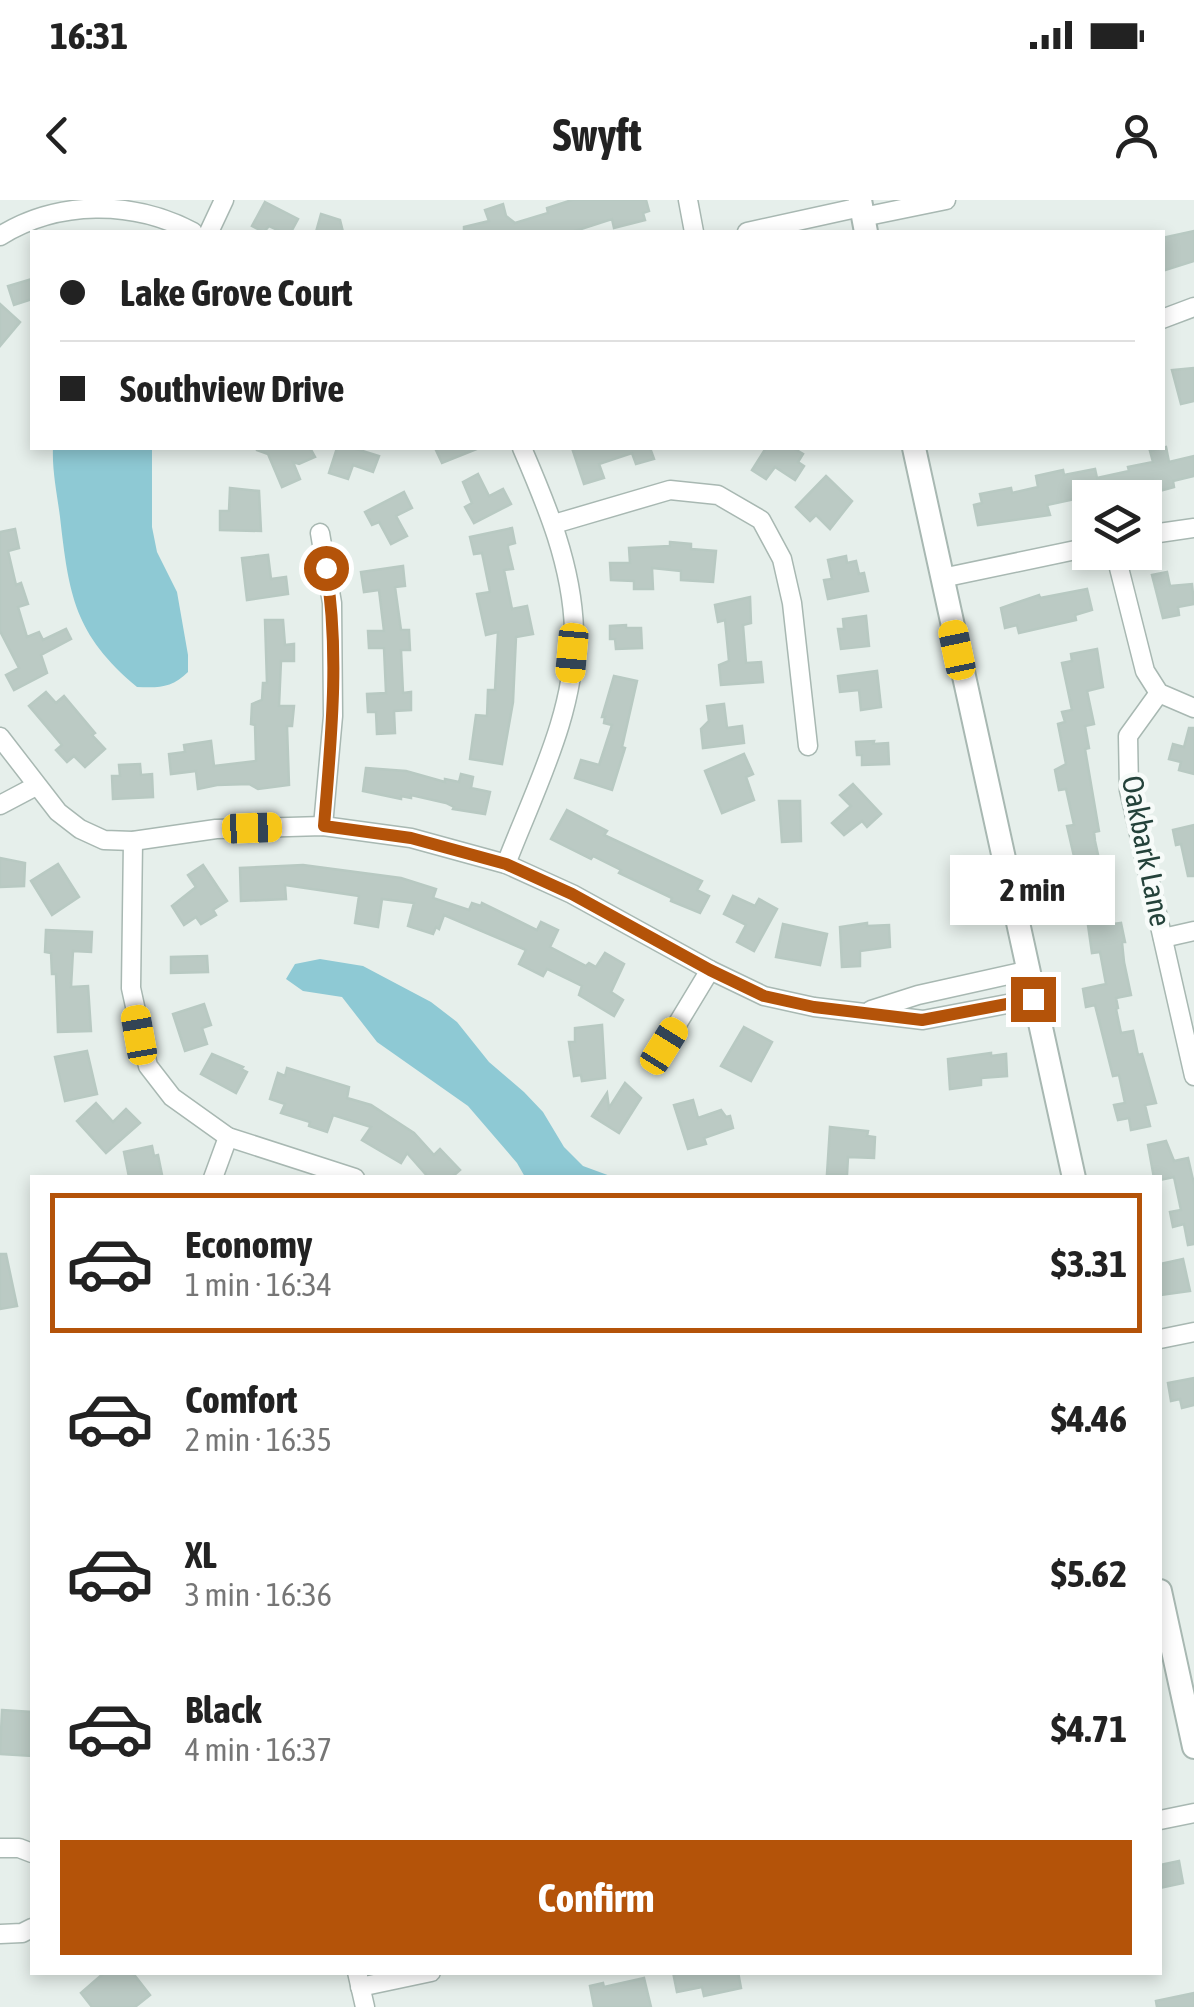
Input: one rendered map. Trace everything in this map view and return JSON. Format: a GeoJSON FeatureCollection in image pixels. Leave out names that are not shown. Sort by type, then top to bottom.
{"type":"FeatureCollection","features":[{"type":"Feature","properties":{"kind":"street"},"geometry":{"type":"LineString","coordinates":[[211,230],[224,200]]}},
{"type":"Feature","properties":{"kind":"street"},"geometry":{"type":"LineString","coordinates":[[688,200],[694,230]]}},
{"type":"Feature","properties":{"kind":"street"},"geometry":{"type":"LineString","coordinates":[[759,230],[946,200]]}},
{"type":"Feature","properties":{"kind":"street"},"geometry":{"type":"LineString","coordinates":[[0,236],[20,223],[65,210],[123,208],[189,230]]}},
{"type":"Feature","properties":{"kind":"street"},"geometry":{"type":"LineString","coordinates":[[1165,318],[1194,306]]}},
{"type":"Feature","properties":{"kind":"street"},"geometry":{"type":"LineString","coordinates":[[506,864],[558,729],[574,632],[568,578],[554,524],[523,450]]}},
{"type":"Feature","properties":{"kind":"street"},"geometry":{"type":"LineString","coordinates":[[914,450],[1073,1175]]}},
{"type":"Feature","properties":{"kind":"street"},"geometry":{"type":"LineString","coordinates":[[554,524],[670,490],[718,495],[761,520],[782,559],[792,603],[808,746]]}},
{"type":"Feature","properties":{"kind":"street"},"geometry":{"type":"LineString","coordinates":[[1162,533],[1194,528]]}},
{"type":"Feature","properties":{"kind":"street"},"geometry":{"type":"LineString","coordinates":[[320,533],[332,603],[333,716],[324,826]]}},
{"type":"Feature","properties":{"kind":"street"},"geometry":{"type":"LineString","coordinates":[[942,578],[1072,551]]}},
{"type":"Feature","properties":{"kind":"street"},"geometry":{"type":"LineString","coordinates":[[1119,570],[1145,671],[1160,693],[1194,708]]}},
{"type":"Feature","properties":{"kind":"street","name":"Oakbark Lane"},"geometry":{"type":"LineString","coordinates":[[1160,693],[1128,736],[1129,790],[1194,1076]]}},
{"type":"Feature","properties":{"kind":"street"},"geometry":{"type":"LineString","coordinates":[[0,738],[58,812],[80,829],[104,840],[132,841],[216,829],[324,826],[411,838],[506,864],[572,894],[764,996],[814,1007],[922,1020],[1033,999]]}},
{"type":"Feature","properties":{"kind":"street"},"geometry":{"type":"LineString","coordinates":[[0,805],[36,786]]}},
{"type":"Feature","properties":{"kind":"street"},"geometry":{"type":"LineString","coordinates":[[132,841],[131,988],[148,1066],[172,1098],[228,1137],[346,1175]]}},
{"type":"Feature","properties":{"kind":"street"},"geometry":{"type":"LineString","coordinates":[[1163,938],[1194,931]]}},
{"type":"Feature","properties":{"kind":"street"},"geometry":{"type":"LineString","coordinates":[[664,1046],[710,970]]}},
{"type":"Feature","properties":{"kind":"street"},"geometry":{"type":"LineString","coordinates":[[866,1012],[918,995],[1026,971]]}},
{"type":"Feature","properties":{"kind":"street"},"geometry":{"type":"LineString","coordinates":[[214,1175],[228,1137]]}},
{"type":"Feature","properties":{"kind":"street"},"geometry":{"type":"LineString","coordinates":[[1162,1339],[1194,1332]]}},
{"type":"Feature","properties":{"kind":"street"},"geometry":{"type":"LineString","coordinates":[[1162,1600],[1194,1748]]}},
{"type":"Feature","properties":{"kind":"street"},"geometry":{"type":"LineString","coordinates":[[1162,1820],[1194,1813]]}},
{"type":"Feature","properties":{"kind":"street"},"geometry":{"type":"LineString","coordinates":[[0,1848],[30,1852]]}},
{"type":"Feature","properties":{"kind":"street"},"geometry":{"type":"LineString","coordinates":[[0,1934],[30,1929]]}},
{"type":"Feature","properties":{"kind":"street"},"geometry":{"type":"LineString","coordinates":[[364,2007],[359,1980],[404,1975]]}},
{"type":"Feature","properties":{"kind":"water"},"geometry":{"type":"Polygon","coordinates":[[[53,450],[152,450],[152,527],[157,552],[177,592],[188,655],[188,672],[171,684],[137,687],[116,668],[87,630],[67,569],[53,450]]]}},
{"type":"Feature","properties":{"kind":"water"},"geometry":{"type":"Polygon","coordinates":[[[320,959],[363,966],[431,1002],[457,1022],[489,1062],[543,1112],[564,1147],[583,1166],[608,1175],[524,1175],[468,1106],[377,1042],[342,997],[303,991],[286,979],[295,964],[320,959]]]}},
{"type":"Feature","properties":{"kind":"building"},"geometry":{"type":"Polygon","coordinates":[[[572,200],[646,200],[649,211],[643,213],[645,220],[614,228],[612,219],[578,230],[464,230],[489,221],[485,210],[503,204],[506,216],[515,223],[548,213],[547,208],[572,200]]]}},
{"type":"Feature","properties":{"kind":"building"},"geometry":{"type":"Polygon","coordinates":[[[265,202],[298,219],[292,230],[269,226],[260,230],[252,226],[265,202]]]}},
{"type":"Feature","properties":{"kind":"building"},"geometry":{"type":"Polygon","coordinates":[[[321,214],[340,220],[342,230],[317,230],[321,214]]]}},
{"type":"Feature","properties":{"kind":"building"},"geometry":{"type":"Polygon","coordinates":[[[1194,231],[1194,261],[1165,270],[1165,237],[1194,231]]]}},
{"type":"Feature","properties":{"kind":"building"},"geometry":{"type":"Polygon","coordinates":[[[30,280],[30,300],[14,305],[8,286],[30,280]]]}},
{"type":"Feature","properties":{"kind":"building"},"geometry":{"type":"Polygon","coordinates":[[[0,304],[20,322],[0,346],[0,304]]]}},
{"type":"Feature","properties":{"kind":"building"},"geometry":{"type":"Polygon","coordinates":[[[1194,368],[1194,401],[1181,404],[1172,370],[1194,368]]]}},
{"type":"Feature","properties":{"kind":"building"},"geometry":{"type":"Polygon","coordinates":[[[1166,447],[1169,462],[1194,456],[1194,476],[1173,481],[1174,487],[1162,490],[1162,480],[1072,480],[1072,500],[1047,505],[1050,515],[978,525],[974,505],[982,503],[980,494],[1038,487],[1036,476],[1063,470],[1064,475],[1095,469],[1097,478],[1129,471],[1128,467],[1153,462],[1150,451],[1166,447]]]}},
{"type":"Feature","properties":{"kind":"building"},"geometry":{"type":"Polygon","coordinates":[[[257,450],[311,450],[315,457],[299,464],[293,462],[300,479],[282,487],[268,454],[257,450]]]}},
{"type":"Feature","properties":{"kind":"building"},"geometry":{"type":"Polygon","coordinates":[[[336,450],[360,450],[379,456],[373,472],[353,465],[348,479],[329,473],[336,450]]]}},
{"type":"Feature","properties":{"kind":"building"},"geometry":{"type":"Polygon","coordinates":[[[436,450],[474,450],[442,463],[436,450]]]}},
{"type":"Feature","properties":{"kind":"building"},"geometry":{"type":"Polygon","coordinates":[[[573,450],[651,450],[654,459],[636,464],[632,453],[599,464],[604,478],[584,484],[573,450]]]}},
{"type":"Feature","properties":{"kind":"building"},"geometry":{"type":"Polygon","coordinates":[[[765,450],[796,450],[803,454],[798,462],[804,466],[795,480],[775,467],[766,479],[752,470],[765,450]]]}},
{"type":"Feature","properties":{"kind":"building"},"geometry":{"type":"Polygon","coordinates":[[[478,474],[489,496],[503,489],[511,504],[474,523],[465,507],[472,503],[463,482],[478,474]]]}},
{"type":"Feature","properties":{"kind":"building"},"geometry":{"type":"Polygon","coordinates":[[[826,476],[852,501],[830,529],[816,515],[810,521],[796,507],[826,476]]]}},
{"type":"Feature","properties":{"kind":"building"},"geometry":{"type":"Polygon","coordinates":[[[230,488],[259,491],[261,531],[220,530],[220,511],[229,511],[230,488]]]}},
{"type":"Feature","properties":{"kind":"building"},"geometry":{"type":"Polygon","coordinates":[[[404,492],[412,508],[396,516],[407,536],[391,544],[379,522],[372,525],[365,512],[404,492]]]}},
{"type":"Feature","properties":{"kind":"building"},"geometry":{"type":"Polygon","coordinates":[[[512,528],[515,543],[508,548],[513,569],[504,570],[512,609],[527,606],[533,634],[516,637],[513,702],[502,764],[470,759],[476,715],[487,716],[488,690],[495,690],[498,632],[486,635],[477,594],[490,592],[482,553],[474,554],[470,537],[512,528]]]}},
{"type":"Feature","properties":{"kind":"building"},"geometry":{"type":"Polygon","coordinates":[[[15,529],[19,548],[8,551],[16,585],[21,583],[28,604],[18,607],[27,637],[39,632],[43,640],[66,629],[71,639],[41,655],[47,673],[14,690],[6,675],[19,668],[0,631],[0,532],[15,529]]]}},
{"type":"Feature","properties":{"kind":"building"},"geometry":{"type":"Polygon","coordinates":[[[670,542],[716,551],[713,582],[681,580],[681,571],[652,568],[653,589],[634,589],[634,581],[611,580],[610,563],[630,563],[629,548],[670,546],[670,542]]]}},
{"type":"Feature","properties":{"kind":"building"},"geometry":{"type":"Polygon","coordinates":[[[268,555],[271,579],[286,577],[288,594],[247,600],[242,558],[268,555]]]}},
{"type":"Feature","properties":{"kind":"building"},"geometry":{"type":"Polygon","coordinates":[[[846,556],[847,563],[856,561],[859,574],[864,573],[868,591],[828,599],[824,580],[832,579],[828,560],[846,556]]]}},
{"type":"Feature","properties":{"kind":"building"},"geometry":{"type":"Polygon","coordinates":[[[403,566],[405,586],[395,587],[401,630],[409,630],[410,650],[401,650],[403,693],[411,692],[411,710],[394,711],[395,733],[377,734],[376,712],[368,712],[367,694],[386,693],[384,648],[369,648],[368,631],[384,631],[379,590],[364,592],[361,572],[403,566]]]}},
{"type":"Feature","properties":{"kind":"building"},"geometry":{"type":"Polygon","coordinates":[[[1167,572],[1170,586],[1192,584],[1194,604],[1178,607],[1179,615],[1163,618],[1152,575],[1167,572]]]}},
{"type":"Feature","properties":{"kind":"building"},"geometry":{"type":"Polygon","coordinates":[[[1087,589],[1092,610],[1075,615],[1076,620],[1019,633],[1017,625],[1005,628],[1001,608],[1039,595],[1040,598],[1087,589]]]}},
{"type":"Feature","properties":{"kind":"building"},"geometry":{"type":"Polygon","coordinates":[[[750,597],[751,623],[743,625],[746,663],[761,662],[763,682],[721,685],[719,665],[729,661],[725,620],[718,622],[715,605],[750,597]]]}},
{"type":"Feature","properties":{"kind":"building"},"geometry":{"type":"Polygon","coordinates":[[[866,616],[869,646],[841,649],[838,629],[844,629],[843,619],[866,616]]]}},
{"type":"Feature","properties":{"kind":"building"},"geometry":{"type":"Polygon","coordinates":[[[265,620],[283,620],[285,645],[294,644],[294,661],[281,661],[279,706],[294,706],[292,726],[287,726],[289,785],[258,789],[249,784],[217,785],[198,789],[196,771],[171,774],[169,754],[185,752],[184,745],[211,741],[214,766],[256,761],[252,704],[262,700],[263,683],[267,683],[265,620]]]}},
{"type":"Feature","properties":{"kind":"building"},"geometry":{"type":"Polygon","coordinates":[[[610,626],[641,628],[642,648],[616,649],[615,639],[610,639],[610,626]]]}},
{"type":"Feature","properties":{"kind":"building"},"geometry":{"type":"Polygon","coordinates":[[[1097,649],[1103,687],[1087,691],[1094,724],[1085,726],[1089,748],[1085,749],[1099,831],[1094,832],[1095,841],[1102,873],[1105,872],[1113,924],[1121,923],[1125,942],[1124,962],[1131,995],[1116,998],[1116,1009],[1121,1033],[1133,1031],[1156,1103],[1145,1105],[1150,1126],[1131,1130],[1129,1118],[1118,1120],[1114,1105],[1125,1103],[1119,1075],[1113,1076],[1095,1005],[1086,1007],[1083,989],[1106,984],[1100,952],[1092,953],[1085,904],[1077,906],[1074,893],[1082,891],[1067,826],[1074,825],[1066,789],[1059,790],[1055,770],[1066,764],[1058,724],[1065,722],[1062,712],[1072,710],[1062,663],[1072,661],[1071,654],[1097,649]]]}},
{"type":"Feature","properties":{"kind":"building"},"geometry":{"type":"Polygon","coordinates":[[[877,671],[881,707],[861,710],[859,690],[840,692],[838,676],[877,671]]]}},
{"type":"Feature","properties":{"kind":"building"},"geometry":{"type":"Polygon","coordinates":[[[614,676],[637,681],[622,747],[625,748],[612,790],[575,778],[581,760],[599,765],[612,725],[604,723],[602,717],[614,676]]]}},
{"type":"Feature","properties":{"kind":"building"},"geometry":{"type":"Polygon","coordinates":[[[46,692],[56,703],[64,696],[105,749],[85,767],[74,756],[67,762],[56,750],[62,745],[29,706],[46,692]]]}},
{"type":"Feature","properties":{"kind":"building"},"geometry":{"type":"Polygon","coordinates":[[[724,704],[727,728],[742,726],[744,743],[703,748],[701,729],[709,721],[707,706],[724,704]]]}},
{"type":"Feature","properties":{"kind":"building"},"geometry":{"type":"Polygon","coordinates":[[[1189,728],[1194,728],[1194,774],[1179,770],[1181,762],[1169,759],[1173,744],[1184,747],[1189,728]]]}},
{"type":"Feature","properties":{"kind":"building"},"geometry":{"type":"Polygon","coordinates":[[[874,741],[873,744],[888,743],[889,764],[862,765],[856,742],[874,741]]]}},
{"type":"Feature","properties":{"kind":"building"},"geometry":{"type":"Polygon","coordinates":[[[744,754],[753,774],[746,777],[754,800],[722,813],[705,771],[744,754]]]}},
{"type":"Feature","properties":{"kind":"building"},"geometry":{"type":"Polygon","coordinates":[[[140,764],[141,775],[152,774],[153,797],[113,799],[112,776],[120,776],[119,765],[140,764]]]}},
{"type":"Feature","properties":{"kind":"building"},"geometry":{"type":"Polygon","coordinates":[[[366,768],[406,771],[445,782],[459,782],[461,774],[473,777],[471,788],[490,792],[485,814],[453,809],[446,803],[411,795],[401,799],[363,791],[366,768]]]}},
{"type":"Feature","properties":{"kind":"building"},"geometry":{"type":"Polygon","coordinates":[[[853,784],[881,814],[867,827],[862,821],[844,835],[832,823],[851,806],[840,795],[853,784]]]}},
{"type":"Feature","properties":{"kind":"building"},"geometry":{"type":"Polygon","coordinates":[[[779,801],[800,801],[801,841],[782,842],[779,801]]]}},
{"type":"Feature","properties":{"kind":"building"},"geometry":{"type":"Polygon","coordinates":[[[567,810],[607,831],[604,835],[702,881],[697,890],[709,896],[700,913],[671,901],[672,898],[593,856],[591,859],[551,839],[567,810]]]}},
{"type":"Feature","properties":{"kind":"building"},"geometry":{"type":"Polygon","coordinates":[[[1194,825],[1194,876],[1188,876],[1181,844],[1176,845],[1173,830],[1194,825]]]}},
{"type":"Feature","properties":{"kind":"building"},"geometry":{"type":"Polygon","coordinates":[[[0,858],[25,863],[24,886],[0,887],[0,858]]]}},
{"type":"Feature","properties":{"kind":"building"},"geometry":{"type":"Polygon","coordinates":[[[58,864],[79,897],[52,915],[31,881],[58,864]]]}},
{"type":"Feature","properties":{"kind":"building"},"geometry":{"type":"Polygon","coordinates":[[[203,865],[227,901],[213,910],[216,915],[201,924],[196,917],[184,925],[172,906],[196,887],[188,875],[203,865]]]}},
{"type":"Feature","properties":{"kind":"building"},"geometry":{"type":"Polygon","coordinates":[[[303,865],[401,878],[436,889],[433,898],[469,910],[472,903],[482,903],[537,930],[541,922],[558,930],[550,947],[586,966],[589,963],[596,967],[605,953],[624,964],[611,992],[623,1000],[614,1016],[579,995],[582,986],[547,969],[543,976],[519,964],[526,950],[444,915],[433,934],[408,926],[414,903],[382,899],[378,927],[355,923],[359,896],[285,885],[286,899],[241,901],[240,868],[303,865]]]}},
{"type":"Feature","properties":{"kind":"building"},"geometry":{"type":"Polygon","coordinates":[[[733,896],[755,906],[759,899],[777,909],[754,951],[737,942],[746,925],[724,914],[733,896]]]}},
{"type":"Feature","properties":{"kind":"building"},"geometry":{"type":"Polygon","coordinates":[[[783,924],[827,934],[820,965],[776,957],[783,924]]]}},
{"type":"Feature","properties":{"kind":"building"},"geometry":{"type":"Polygon","coordinates":[[[889,925],[890,947],[860,951],[860,966],[842,967],[840,927],[889,925]]]}},
{"type":"Feature","properties":{"kind":"building"},"geometry":{"type":"Polygon","coordinates":[[[46,930],[92,932],[91,952],[73,951],[71,987],[88,986],[91,1031],[58,1032],[56,974],[52,974],[51,953],[45,952],[46,930]]]}},
{"type":"Feature","properties":{"kind":"building"},"geometry":{"type":"Polygon","coordinates":[[[207,956],[208,972],[171,973],[171,957],[207,956]]]}},
{"type":"Feature","properties":{"kind":"building"},"geometry":{"type":"Polygon","coordinates":[[[204,1004],[211,1025],[202,1028],[207,1044],[185,1051],[173,1014],[204,1004]]]}},
{"type":"Feature","properties":{"kind":"building"},"geometry":{"type":"Polygon","coordinates":[[[602,1025],[605,1078],[582,1081],[581,1075],[574,1076],[569,1042],[575,1042],[575,1028],[602,1025]]]}},
{"type":"Feature","properties":{"kind":"building"},"geometry":{"type":"Polygon","coordinates":[[[744,1027],[772,1042],[751,1081],[721,1066],[744,1027]]]}},
{"type":"Feature","properties":{"kind":"building"},"geometry":{"type":"Polygon","coordinates":[[[87,1051],[97,1094],[65,1101],[55,1057],[87,1051]]]}},
{"type":"Feature","properties":{"kind":"building"},"geometry":{"type":"Polygon","coordinates":[[[212,1054],[247,1072],[236,1093],[201,1074],[212,1054]]]}},
{"type":"Feature","properties":{"kind":"building"},"geometry":{"type":"Polygon","coordinates":[[[1006,1054],[1007,1076],[981,1078],[981,1085],[950,1089],[948,1059],[1006,1054]]]}},
{"type":"Feature","properties":{"kind":"building"},"geometry":{"type":"Polygon","coordinates":[[[287,1068],[349,1087],[347,1098],[371,1105],[414,1133],[434,1155],[440,1149],[460,1170],[454,1175],[426,1175],[407,1153],[401,1163],[362,1140],[371,1127],[333,1115],[327,1132],[281,1113],[285,1104],[270,1099],[278,1073],[285,1076],[287,1068]]]}},
{"type":"Feature","properties":{"kind":"building"},"geometry":{"type":"Polygon","coordinates":[[[625,1083],[641,1098],[619,1133],[592,1116],[607,1093],[609,1108],[625,1083]]]}},
{"type":"Feature","properties":{"kind":"building"},"geometry":{"type":"Polygon","coordinates":[[[693,1100],[698,1118],[721,1110],[726,1117],[730,1116],[733,1128],[704,1138],[706,1144],[688,1149],[674,1105],[693,1100]]]}},
{"type":"Feature","properties":{"kind":"building"},"geometry":{"type":"Polygon","coordinates":[[[96,1103],[113,1122],[126,1109],[140,1123],[106,1153],[77,1121],[96,1103]]]}},
{"type":"Feature","properties":{"kind":"building"},"geometry":{"type":"Polygon","coordinates":[[[830,1127],[868,1131],[867,1136],[875,1137],[874,1158],[848,1157],[847,1175],[827,1174],[830,1127]]]}},
{"type":"Feature","properties":{"kind":"building"},"geometry":{"type":"Polygon","coordinates":[[[1166,1141],[1174,1161],[1188,1158],[1194,1184],[1194,1244],[1188,1245],[1184,1224],[1173,1227],[1170,1212],[1181,1210],[1174,1177],[1162,1180],[1162,1175],[1153,1175],[1148,1145],[1166,1141]]]}},
{"type":"Feature","properties":{"kind":"building"},"geometry":{"type":"Polygon","coordinates":[[[152,1146],[162,1175],[129,1175],[124,1152],[152,1146]]]}},
{"type":"Feature","properties":{"kind":"building"},"geometry":{"type":"Polygon","coordinates":[[[0,1254],[6,1254],[17,1306],[0,1309],[0,1254]]]}},
{"type":"Feature","properties":{"kind":"building"},"geometry":{"type":"Polygon","coordinates":[[[1183,1259],[1190,1291],[1162,1295],[1162,1264],[1183,1259]]]}},
{"type":"Feature","properties":{"kind":"building"},"geometry":{"type":"Polygon","coordinates":[[[1194,1378],[1194,1405],[1182,1408],[1180,1399],[1171,1401],[1168,1383],[1194,1378]]]}},
{"type":"Feature","properties":{"kind":"building"},"geometry":{"type":"Polygon","coordinates":[[[2,1710],[30,1712],[30,1756],[0,1754],[2,1710]]]}},
{"type":"Feature","properties":{"kind":"building"},"geometry":{"type":"Polygon","coordinates":[[[1179,1861],[1183,1883],[1162,1888],[1162,1865],[1179,1861]]]}},
{"type":"Feature","properties":{"kind":"building"},"geometry":{"type":"Polygon","coordinates":[[[102,1975],[134,1975],[150,1995],[135,2007],[92,2007],[81,1993],[102,1975]]]}},
{"type":"Feature","properties":{"kind":"building"},"geometry":{"type":"Polygon","coordinates":[[[674,1975],[739,1975],[741,1988],[704,1996],[702,1987],[677,1992],[674,1975]]]}},
{"type":"Feature","properties":{"kind":"building"},"geometry":{"type":"Polygon","coordinates":[[[644,1978],[651,2007],[594,2007],[590,1986],[603,1983],[604,1987],[644,1978]]]}},
{"type":"Feature","properties":{"kind":"building"},"geometry":{"type":"Polygon","coordinates":[[[1194,1993],[1194,2007],[1157,2007],[1156,2001],[1194,1993]]]}},
{"type":"Feature","properties":{"kind":"route"},"geometry":{"type":"LineString","coordinates":[[326,568],[332,603],[333,716],[324,826],[411,838],[506,864],[572,894],[764,996],[814,1007],[922,1020],[1033,999]]}}]}
